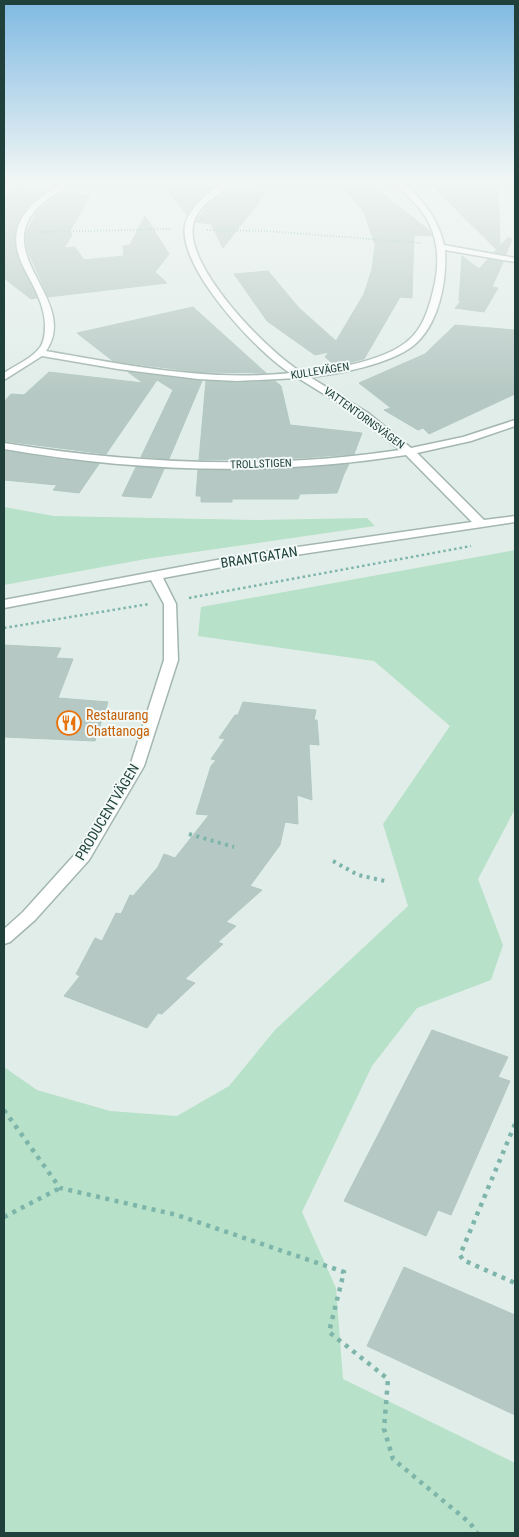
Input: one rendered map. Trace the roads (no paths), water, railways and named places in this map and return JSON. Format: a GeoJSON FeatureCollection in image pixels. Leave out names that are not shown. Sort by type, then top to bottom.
{"type":"FeatureCollection","features":[{"type":"Feature","properties":{"kind":"street"},"geometry":{"type":"LineString","coordinates":[[4,377],[39,353],[47,344],[49,336],[47,307],[43,294],[21,252]]}},
{"type":"Feature","properties":{"kind":"street","name":"VATTENTORNSVÄGEN"},"geometry":{"type":"LineString","coordinates":[[193,252],[197,261],[226,307],[257,339],[286,366],[375,424],[411,452],[480,523]]}},
{"type":"Feature","properties":{"kind":"street","name":"KULLEVÄGEN"},"geometry":{"type":"LineString","coordinates":[[39,353],[206,378],[262,379],[301,375],[376,360],[405,347],[414,339],[428,318],[438,288],[442,252]]}},
{"type":"Feature","properties":{"kind":"street"},"geometry":{"type":"LineString","coordinates":[[468,252],[515,260]]}},
{"type":"Feature","properties":{"kind":"street","name":"TROLLSTIGEN"},"geometry":{"type":"LineString","coordinates":[[4,446],[100,460],[198,465],[294,463],[411,452],[449,444],[515,423]]}},
{"type":"Feature","properties":{"kind":"street","name":"BRANTGATAN"},"geometry":{"type":"LineString","coordinates":[[4,604],[249,558],[515,518]]}},
{"type":"Feature","properties":{"kind":"street","name":"PRODUCENTVÄGEN"},"geometry":{"type":"LineString","coordinates":[[4,938],[29,916],[83,856],[137,766],[171,660],[169,601],[155,575]]}},
{"type":"Feature","properties":{"kind":"place","name":"Restaurang Chattanoga"},"geometry":{"type":"Point","coordinates":[69,723]}}]}
